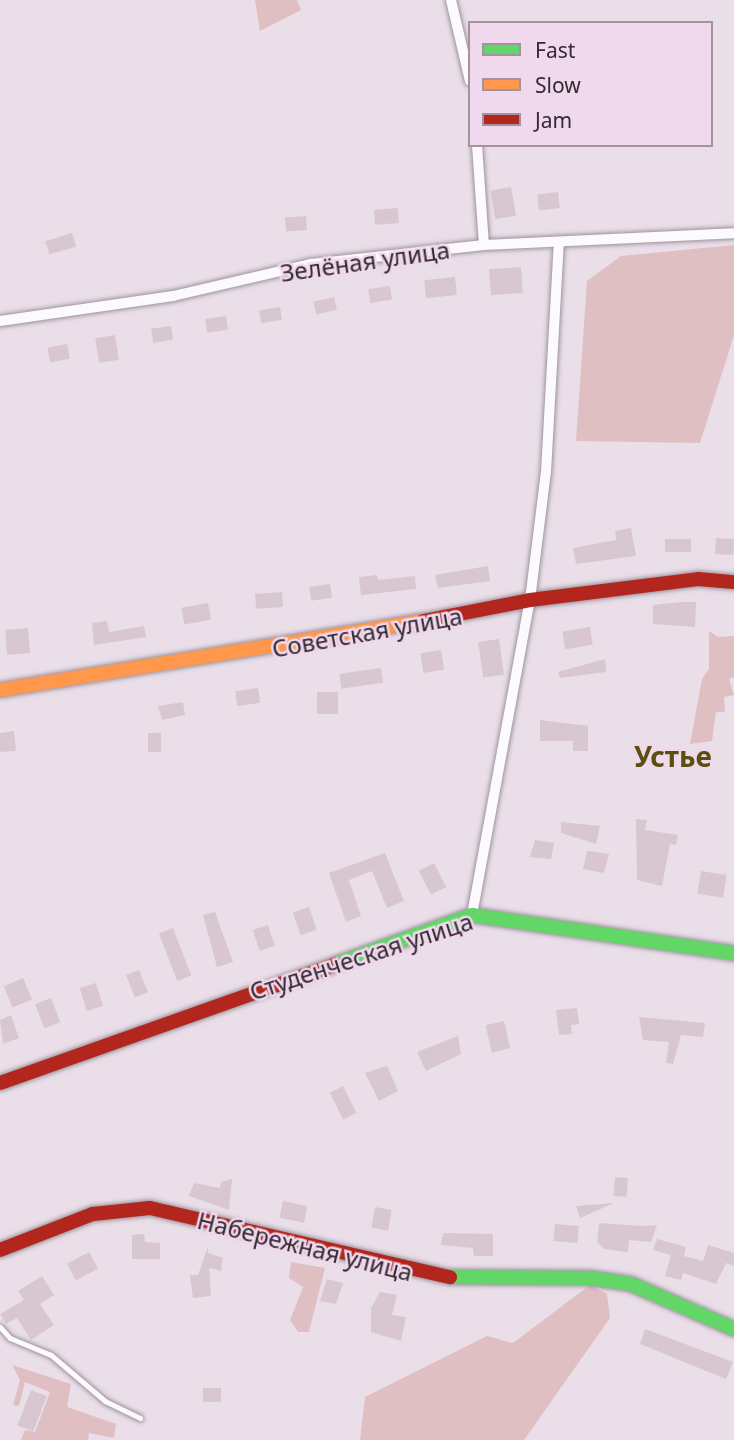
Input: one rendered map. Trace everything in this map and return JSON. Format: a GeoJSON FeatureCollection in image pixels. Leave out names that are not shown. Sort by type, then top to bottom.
{"type":"FeatureCollection","features":[{"type":"Feature","properties":{"kind":"street"},"geometry":{"type":"LineString","coordinates":[[451,0],[468,72]]}},
{"type":"Feature","properties":{"kind":"street"},"geometry":{"type":"LineString","coordinates":[[477,147],[484,245]]}},
{"type":"Feature","properties":{"kind":"street","name":"Зелёная улица"},"geometry":{"type":"LineString","coordinates":[[0,321],[173,296],[311,264],[484,245],[734,233]]}},
{"type":"Feature","properties":{"kind":"street"},"geometry":{"type":"LineString","coordinates":[[472,915],[530,600],[546,472],[559,243]]}},
{"type":"Feature","properties":{"kind":"street","name":"Советская улица"},"geometry":{"type":"LineString","coordinates":[[0,690],[315,643],[530,600],[698,579],[734,582]]}},
{"type":"Feature","properties":{"kind":"street","name":"Студенческая улица"},"geometry":{"type":"LineString","coordinates":[[0,1083],[472,915],[734,953]]}},
{"type":"Feature","properties":{"kind":"street","name":"Набережная улица"},"geometry":{"type":"LineString","coordinates":[[0,1250],[93,1214],[150,1208],[431,1277],[591,1278],[631,1284],[734,1329]]}},
{"type":"Feature","properties":{"kind":"lane"},"geometry":{"type":"LineString","coordinates":[[0,1327],[10,1338],[51,1355],[105,1401],[139,1418]]}},
{"type":"Feature","properties":{"kind":"shaded area"},"geometry":{"type":"Polygon","coordinates":[[[255,0],[297,0],[301,10],[260,31],[255,0]]]}},
{"type":"Feature","properties":{"kind":"shaded area"},"geometry":{"type":"Polygon","coordinates":[[[734,245],[734,335],[700,443],[576,441],[587,281],[621,256],[734,245]]]}},
{"type":"Feature","properties":{"kind":"shaded area"},"geometry":{"type":"Polygon","coordinates":[[[709,631],[718,637],[734,636],[734,677],[729,679],[734,695],[724,697],[725,712],[716,712],[712,741],[690,744],[702,679],[709,669],[709,631]]]}},
{"type":"Feature","properties":{"kind":"shaded area"},"geometry":{"type":"Polygon","coordinates":[[[291,1262],[325,1268],[309,1332],[298,1332],[290,1320],[303,1287],[289,1278],[291,1262]]]}},
{"type":"Feature","properties":{"kind":"shaded area"},"geometry":{"type":"Polygon","coordinates":[[[590,1285],[607,1294],[610,1318],[524,1440],[360,1440],[365,1397],[487,1336],[513,1343],[590,1285]]]}},
{"type":"Feature","properties":{"kind":"shaded area"},"geometry":{"type":"Polygon","coordinates":[[[12,1365],[71,1384],[67,1407],[116,1424],[114,1438],[89,1433],[88,1440],[21,1440],[25,1430],[35,1432],[50,1392],[25,1382],[19,1406],[13,1405],[20,1380],[12,1365]]]}},
{"type":"Feature","properties":{"kind":"building"},"geometry":{"type":"Polygon","coordinates":[[[511,187],[516,216],[495,219],[490,191],[511,187]]]}},
{"type":"Feature","properties":{"kind":"building"},"geometry":{"type":"Polygon","coordinates":[[[558,192],[560,208],[539,210],[537,195],[558,192]]]}},
{"type":"Feature","properties":{"kind":"building"},"geometry":{"type":"Polygon","coordinates":[[[398,208],[399,223],[375,225],[374,210],[398,208]]]}},
{"type":"Feature","properties":{"kind":"building"},"geometry":{"type":"Polygon","coordinates":[[[306,216],[307,230],[286,231],[285,217],[306,216]]]}},
{"type":"Feature","properties":{"kind":"building"},"geometry":{"type":"Polygon","coordinates":[[[72,233],[76,246],[49,255],[45,241],[72,233]]]}},
{"type":"Feature","properties":{"kind":"building"},"geometry":{"type":"Polygon","coordinates":[[[521,267],[523,293],[491,295],[489,269],[521,267]]]}},
{"type":"Feature","properties":{"kind":"building"},"geometry":{"type":"Polygon","coordinates":[[[455,277],[457,295],[426,298],[424,280],[455,277]]]}},
{"type":"Feature","properties":{"kind":"building"},"geometry":{"type":"Polygon","coordinates":[[[390,286],[392,300],[370,303],[368,289],[390,286]]]}},
{"type":"Feature","properties":{"kind":"building"},"geometry":{"type":"Polygon","coordinates":[[[334,297],[337,310],[316,314],[314,302],[334,297]]]}},
{"type":"Feature","properties":{"kind":"building"},"geometry":{"type":"Polygon","coordinates":[[[280,307],[282,320],[261,323],[259,310],[280,307]]]}},
{"type":"Feature","properties":{"kind":"building"},"geometry":{"type":"Polygon","coordinates":[[[226,316],[228,330],[207,333],[205,319],[226,316]]]}},
{"type":"Feature","properties":{"kind":"building"},"geometry":{"type":"Polygon","coordinates":[[[171,326],[173,340],[153,343],[151,329],[171,326]]]}},
{"type":"Feature","properties":{"kind":"building"},"geometry":{"type":"Polygon","coordinates":[[[115,335],[119,360],[99,363],[95,338],[115,335]]]}},
{"type":"Feature","properties":{"kind":"building"},"geometry":{"type":"Polygon","coordinates":[[[67,344],[70,359],[50,363],[47,348],[67,344]]]}},
{"type":"Feature","properties":{"kind":"building"},"geometry":{"type":"Polygon","coordinates":[[[631,528],[636,556],[576,564],[573,548],[616,540],[615,531],[631,528]]]}},
{"type":"Feature","properties":{"kind":"building"},"geometry":{"type":"Polygon","coordinates":[[[716,538],[734,539],[733,555],[715,554],[716,538]]]}},
{"type":"Feature","properties":{"kind":"building"},"geometry":{"type":"Polygon","coordinates":[[[665,539],[691,539],[691,552],[665,552],[665,539]]]}},
{"type":"Feature","properties":{"kind":"building"},"geometry":{"type":"Polygon","coordinates":[[[488,566],[490,581],[438,588],[435,575],[488,566]]]}},
{"type":"Feature","properties":{"kind":"building"},"geometry":{"type":"Polygon","coordinates":[[[377,575],[378,580],[415,576],[416,589],[361,595],[359,577],[377,575]]]}},
{"type":"Feature","properties":{"kind":"building"},"geometry":{"type":"Polygon","coordinates":[[[330,584],[332,598],[311,601],[309,587],[330,584]]]}},
{"type":"Feature","properties":{"kind":"building"},"geometry":{"type":"Polygon","coordinates":[[[282,592],[283,607],[256,609],[255,594],[282,592]]]}},
{"type":"Feature","properties":{"kind":"building"},"geometry":{"type":"Polygon","coordinates":[[[696,602],[695,627],[653,624],[653,605],[696,602]]]}},
{"type":"Feature","properties":{"kind":"building"},"geometry":{"type":"Polygon","coordinates":[[[208,603],[211,620],[184,624],[181,608],[208,603]]]}},
{"type":"Feature","properties":{"kind":"building"},"geometry":{"type":"Polygon","coordinates":[[[107,621],[109,632],[144,626],[146,637],[94,645],[92,623],[107,621]]]}},
{"type":"Feature","properties":{"kind":"building"},"geometry":{"type":"Polygon","coordinates":[[[590,627],[593,645],[565,649],[562,631],[590,627]]]}},
{"type":"Feature","properties":{"kind":"building"},"geometry":{"type":"Polygon","coordinates":[[[28,628],[30,653],[7,655],[5,630],[28,628]]]}},
{"type":"Feature","properties":{"kind":"building"},"geometry":{"type":"Polygon","coordinates":[[[499,639],[504,675],[483,678],[478,642],[499,639]]]}},
{"type":"Feature","properties":{"kind":"building"},"geometry":{"type":"Polygon","coordinates":[[[441,650],[444,670],[423,673],[420,653],[441,650]]]}},
{"type":"Feature","properties":{"kind":"building"},"geometry":{"type":"Polygon","coordinates":[[[605,659],[606,672],[560,678],[558,672],[605,659]]]}},
{"type":"Feature","properties":{"kind":"building"},"geometry":{"type":"Polygon","coordinates":[[[381,668],[383,683],[341,689],[339,674],[381,668]]]}},
{"type":"Feature","properties":{"kind":"building"},"geometry":{"type":"Polygon","coordinates":[[[258,688],[260,703],[237,706],[235,691],[258,688]]]}},
{"type":"Feature","properties":{"kind":"building"},"geometry":{"type":"Polygon","coordinates":[[[317,692],[338,692],[338,714],[317,714],[317,692]]]}},
{"type":"Feature","properties":{"kind":"building"},"geometry":{"type":"Polygon","coordinates":[[[183,702],[185,715],[162,720],[158,706],[183,702]]]}},
{"type":"Feature","properties":{"kind":"building"},"geometry":{"type":"Polygon","coordinates":[[[540,720],[588,726],[588,751],[573,751],[573,741],[540,741],[540,720]]]}},
{"type":"Feature","properties":{"kind":"building"},"geometry":{"type":"Polygon","coordinates":[[[14,731],[16,751],[0,752],[0,733],[14,731]]]}},
{"type":"Feature","properties":{"kind":"building"},"geometry":{"type":"Polygon","coordinates":[[[148,733],[161,733],[161,752],[148,752],[148,733]]]}},
{"type":"Feature","properties":{"kind":"building"},"geometry":{"type":"Polygon","coordinates":[[[636,819],[647,820],[645,830],[678,835],[676,845],[670,844],[662,886],[637,880],[636,819]]]}},
{"type":"Feature","properties":{"kind":"building"},"geometry":{"type":"Polygon","coordinates":[[[561,822],[600,826],[596,844],[561,833],[561,822]]]}},
{"type":"Feature","properties":{"kind":"building"},"geometry":{"type":"Polygon","coordinates":[[[535,840],[554,843],[551,859],[530,857],[535,840]]]}},
{"type":"Feature","properties":{"kind":"building"},"geometry":{"type":"Polygon","coordinates":[[[587,851],[609,854],[604,873],[583,869],[587,851]]]}},
{"type":"Feature","properties":{"kind":"building"},"geometry":{"type":"Polygon","coordinates":[[[385,853],[404,901],[387,908],[372,871],[349,880],[361,916],[346,922],[329,873],[385,853]]]}},
{"type":"Feature","properties":{"kind":"building"},"geometry":{"type":"Polygon","coordinates":[[[434,863],[446,887],[431,895],[419,871],[434,863]]]}},
{"type":"Feature","properties":{"kind":"building"},"geometry":{"type":"Polygon","coordinates":[[[701,871],[727,875],[723,898],[697,894],[701,871]]]}},
{"type":"Feature","properties":{"kind":"building"},"geometry":{"type":"Polygon","coordinates":[[[309,907],[317,930],[301,935],[293,913],[309,907]]]}},
{"type":"Feature","properties":{"kind":"building"},"geometry":{"type":"Polygon","coordinates":[[[215,912],[233,962],[217,967],[203,915],[215,912]]]}},
{"type":"Feature","properties":{"kind":"building"},"geometry":{"type":"Polygon","coordinates":[[[268,925],[275,946],[260,951],[253,930],[268,925]]]}},
{"type":"Feature","properties":{"kind":"building"},"geometry":{"type":"Polygon","coordinates":[[[173,928],[191,976],[177,981],[159,933],[173,928]]]}},
{"type":"Feature","properties":{"kind":"building"},"geometry":{"type":"Polygon","coordinates":[[[139,970],[148,992],[135,997],[126,975],[139,970]]]}},
{"type":"Feature","properties":{"kind":"building"},"geometry":{"type":"Polygon","coordinates":[[[23,978],[32,999],[13,1007],[4,986],[23,978]]]}},
{"type":"Feature","properties":{"kind":"building"},"geometry":{"type":"Polygon","coordinates":[[[96,983],[103,1006],[87,1011],[80,988],[96,983]]]}},
{"type":"Feature","properties":{"kind":"building"},"geometry":{"type":"Polygon","coordinates":[[[51,998],[60,1022],[44,1028],[35,1004],[51,998]]]}},
{"type":"Feature","properties":{"kind":"building"},"geometry":{"type":"Polygon","coordinates":[[[577,1008],[579,1024],[571,1025],[572,1034],[559,1035],[556,1010],[577,1008]]]}},
{"type":"Feature","properties":{"kind":"building"},"geometry":{"type":"Polygon","coordinates":[[[11,1015],[19,1038],[3,1044],[0,1020],[11,1015]]]}},
{"type":"Feature","properties":{"kind":"building"},"geometry":{"type":"Polygon","coordinates":[[[639,1017],[705,1023],[703,1037],[681,1035],[673,1064],[666,1063],[669,1042],[643,1040],[639,1017]]]}},
{"type":"Feature","properties":{"kind":"building"},"geometry":{"type":"Polygon","coordinates":[[[504,1021],[510,1048],[492,1053],[485,1025],[504,1021]]]}},
{"type":"Feature","properties":{"kind":"building"},"geometry":{"type":"Polygon","coordinates":[[[458,1036],[461,1054],[426,1071],[417,1052],[458,1036]]]}},
{"type":"Feature","properties":{"kind":"building"},"geometry":{"type":"Polygon","coordinates":[[[387,1066],[398,1091],[379,1101],[365,1073],[387,1066]]]}},
{"type":"Feature","properties":{"kind":"building"},"geometry":{"type":"Polygon","coordinates":[[[343,1086],[357,1113],[343,1120],[330,1093],[343,1086]]]}},
{"type":"Feature","properties":{"kind":"building"},"geometry":{"type":"Polygon","coordinates":[[[615,1177],[628,1178],[627,1197],[614,1196],[615,1177]]]}},
{"type":"Feature","properties":{"kind":"building"},"geometry":{"type":"Polygon","coordinates":[[[232,1179],[229,1210],[189,1196],[194,1183],[220,1188],[221,1182],[232,1179]]]}},
{"type":"Feature","properties":{"kind":"building"},"geometry":{"type":"Polygon","coordinates":[[[283,1201],[307,1206],[304,1223],[279,1218],[283,1201]]]}},
{"type":"Feature","properties":{"kind":"building"},"geometry":{"type":"Polygon","coordinates":[[[614,1203],[580,1218],[576,1206],[614,1203]]]}},
{"type":"Feature","properties":{"kind":"building"},"geometry":{"type":"Polygon","coordinates":[[[375,1207],[392,1210],[388,1231],[371,1228],[375,1207]]]}},
{"type":"Feature","properties":{"kind":"building"},"geometry":{"type":"Polygon","coordinates":[[[599,1223],[657,1225],[651,1242],[629,1240],[628,1252],[604,1249],[597,1242],[599,1223]]]}},
{"type":"Feature","properties":{"kind":"building"},"geometry":{"type":"Polygon","coordinates":[[[555,1224],[579,1226],[577,1243],[554,1241],[555,1224]]]}},
{"type":"Feature","properties":{"kind":"building"},"geometry":{"type":"Polygon","coordinates":[[[443,1233],[493,1234],[493,1256],[474,1256],[473,1248],[441,1245],[443,1233]]]}},
{"type":"Feature","properties":{"kind":"building"},"geometry":{"type":"Polygon","coordinates":[[[144,1234],[145,1242],[160,1243],[160,1259],[132,1259],[132,1235],[144,1234]]]}},
{"type":"Feature","properties":{"kind":"building"},"geometry":{"type":"Polygon","coordinates":[[[657,1239],[686,1247],[684,1256],[703,1261],[708,1245],[734,1253],[734,1266],[726,1263],[716,1284],[683,1273],[681,1280],[665,1276],[671,1255],[653,1250],[657,1239]]]}},
{"type":"Feature","properties":{"kind":"building"},"geometry":{"type":"Polygon","coordinates":[[[208,1247],[208,1253],[223,1258],[221,1271],[209,1268],[211,1296],[193,1298],[190,1275],[198,1275],[208,1247]]]}},
{"type":"Feature","properties":{"kind":"building"},"geometry":{"type":"Polygon","coordinates":[[[89,1252],[98,1269],[76,1281],[67,1264],[89,1252]]]}},
{"type":"Feature","properties":{"kind":"building"},"geometry":{"type":"Polygon","coordinates":[[[42,1276],[54,1295],[40,1304],[54,1325],[31,1340],[17,1318],[6,1324],[0,1314],[24,1300],[18,1291],[42,1276]]]}},
{"type":"Feature","properties":{"kind":"building"},"geometry":{"type":"Polygon","coordinates":[[[327,1279],[343,1283],[336,1304],[320,1301],[327,1279]]]}},
{"type":"Feature","properties":{"kind":"building"},"geometry":{"type":"Polygon","coordinates":[[[380,1292],[397,1295],[392,1315],[406,1317],[401,1341],[371,1332],[371,1308],[380,1292]]]}},
{"type":"Feature","properties":{"kind":"building"},"geometry":{"type":"Polygon","coordinates":[[[645,1329],[733,1362],[726,1379],[640,1344],[645,1329]]]}},
{"type":"Feature","properties":{"kind":"building"},"geometry":{"type":"Polygon","coordinates":[[[203,1388],[221,1388],[221,1402],[203,1402],[203,1388]]]}},
{"type":"Feature","properties":{"kind":"building"},"geometry":{"type":"Polygon","coordinates":[[[31,1390],[47,1396],[33,1432],[17,1425],[31,1390]]]}},
{"type":"Feature","properties":{"kind":"traffic: fast"},"geometry":{"type":"LineString","coordinates":[[336,964],[472,915],[734,953]]}},
{"type":"Feature","properties":{"kind":"traffic: fast"},"geometry":{"type":"LineString","coordinates":[[450,1277],[591,1278],[631,1284],[734,1329]]}},
{"type":"Feature","properties":{"kind":"traffic: slow"},"geometry":{"type":"LineString","coordinates":[[0,690],[423,621]]}},
{"type":"Feature","properties":{"kind":"traffic: jam"},"geometry":{"type":"LineString","coordinates":[[423,621],[530,600],[698,579],[734,582]]}},
{"type":"Feature","properties":{"kind":"traffic: jam"},"geometry":{"type":"LineString","coordinates":[[0,1083],[336,964]]}},
{"type":"Feature","properties":{"kind":"traffic: jam"},"geometry":{"type":"LineString","coordinates":[[0,1250],[93,1214],[150,1208],[450,1277]]}},
{"type":"Feature","properties":{"kind":"district","name":"Устье"},"geometry":{"type":"Point","coordinates":[673,756]}}]}
